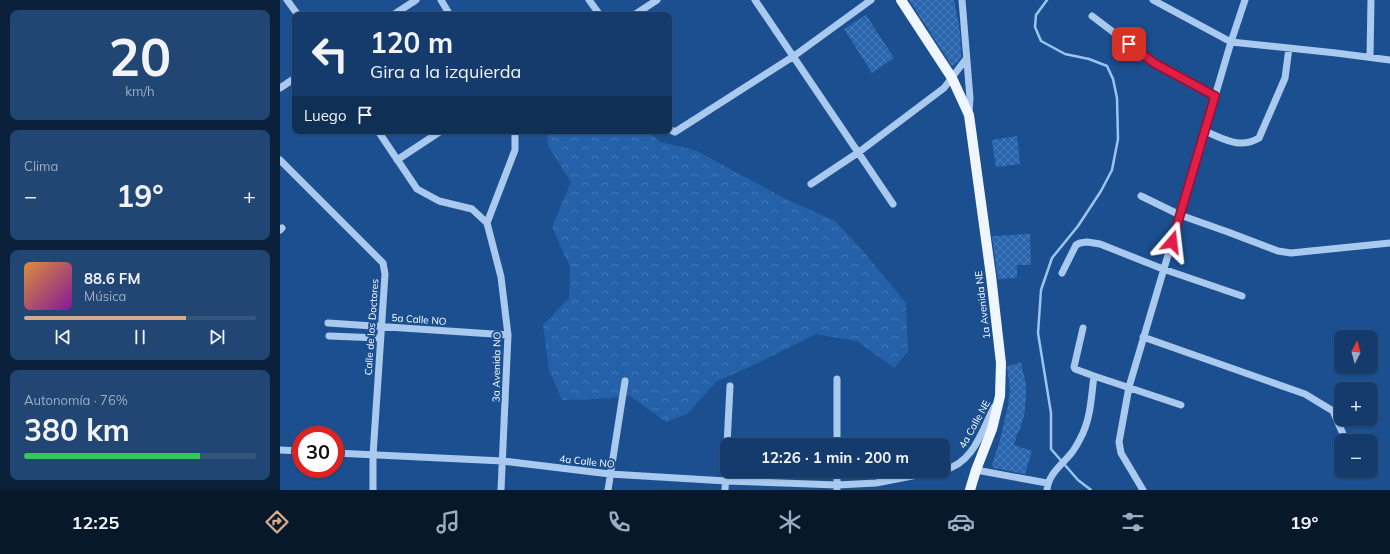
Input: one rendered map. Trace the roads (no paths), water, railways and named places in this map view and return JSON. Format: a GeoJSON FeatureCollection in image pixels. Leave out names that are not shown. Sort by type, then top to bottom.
{"type":"FeatureCollection","features":[{"type":"Feature","properties":{"kind":"main road","name":"1a Avenida NE"},"geometry":{"type":"LineString","coordinates":[[901,0],[952,78],[969,114],[1001,363],[1000,396],[992,429],[970,490]]}},
{"type":"Feature","properties":{"kind":"street"},"geometry":{"type":"LineString","coordinates":[[287,0],[296,12]]}},
{"type":"Feature","properties":{"kind":"street"},"geometry":{"type":"LineString","coordinates":[[397,12],[416,0]]}},
{"type":"Feature","properties":{"kind":"street"},"geometry":{"type":"LineString","coordinates":[[441,0],[448,12]]}},
{"type":"Feature","properties":{"kind":"street"},"geometry":{"type":"LineString","coordinates":[[590,0],[598,12]]}},
{"type":"Feature","properties":{"kind":"street"},"geometry":{"type":"LineString","coordinates":[[639,12],[657,0]]}},
{"type":"Feature","properties":{"kind":"street"},"geometry":{"type":"LineString","coordinates":[[755,0],[893,204]]}},
{"type":"Feature","properties":{"kind":"street"},"geometry":{"type":"LineString","coordinates":[[672,130],[675,132],[794,56],[871,0]]}},
{"type":"Feature","properties":{"kind":"street"},"geometry":{"type":"LineString","coordinates":[[962,0],[970,98],[969,114]]}},
{"type":"Feature","properties":{"kind":"street"},"geometry":{"type":"LineString","coordinates":[[1153,0],[1231,42],[1390,60]]}},
{"type":"Feature","properties":{"kind":"street"},"geometry":{"type":"LineString","coordinates":[[1143,490],[1121,453],[1119,442],[1129,387],[1204,131],[1231,42],[1246,0]]}},
{"type":"Feature","properties":{"kind":"street"},"geometry":{"type":"LineString","coordinates":[[1370,0],[1370,57]]}},
{"type":"Feature","properties":{"kind":"street"},"geometry":{"type":"LineString","coordinates":[[1092,16],[1154,63],[1215,96]]}},
{"type":"Feature","properties":{"kind":"street"},"geometry":{"type":"LineString","coordinates":[[1204,131],[1238,144],[1252,142],[1259,138],[1285,78],[1289,48]]}},
{"type":"Feature","properties":{"kind":"street"},"geometry":{"type":"LineString","coordinates":[[811,184],[859,152],[944,88],[966,59]]}},
{"type":"Feature","properties":{"kind":"street"},"geometry":{"type":"LineString","coordinates":[[280,88],[292,80]]}},
{"type":"Feature","properties":{"kind":"street"},"geometry":{"type":"LineString","coordinates":[[380,134],[416,189],[439,201],[472,209],[488,223],[515,150],[515,134]]}},
{"type":"Feature","properties":{"kind":"street"},"geometry":{"type":"LineString","coordinates":[[397,160],[436,134]]}},
{"type":"Feature","properties":{"kind":"street","name":"Calle de los Doctores"},"geometry":{"type":"LineString","coordinates":[[280,160],[383,263],[385,274],[373,455],[373,490]]}},
{"type":"Feature","properties":{"kind":"street"},"geometry":{"type":"LineString","coordinates":[[1141,196],[1180,215],[1278,252],[1291,253],[1390,243]]}},
{"type":"Feature","properties":{"kind":"street","name":"3a Avenida NO"},"geometry":{"type":"LineString","coordinates":[[488,223],[501,277],[508,335],[501,490]]}},
{"type":"Feature","properties":{"kind":"street"},"geometry":{"type":"LineString","coordinates":[[1062,273],[1076,246],[1080,243],[1086,242],[1100,244],[1163,269],[1242,296]]}},
{"type":"Feature","properties":{"kind":"street","name":"5a Calle NO"},"geometry":{"type":"LineString","coordinates":[[328,323],[508,335]]}},
{"type":"Feature","properties":{"kind":"street"},"geometry":{"type":"LineString","coordinates":[[1083,328],[1075,368],[1094,376],[1181,405]]}},
{"type":"Feature","properties":{"kind":"street"},"geometry":{"type":"LineString","coordinates":[[329,336],[380,338]]}},
{"type":"Feature","properties":{"kind":"street"},"geometry":{"type":"LineString","coordinates":[[1143,336],[1305,394],[1333,411],[1343,434]]}},
{"type":"Feature","properties":{"kind":"street"},"geometry":{"type":"LineString","coordinates":[[976,470],[1047,487],[1054,472],[1070,455],[1080,440],[1088,423],[1094,376]]}},
{"type":"Feature","properties":{"kind":"street"},"geometry":{"type":"LineString","coordinates":[[836,379],[837,438]]}},
{"type":"Feature","properties":{"kind":"street"},"geometry":{"type":"LineString","coordinates":[[608,490],[625,381]]}},
{"type":"Feature","properties":{"kind":"street"},"geometry":{"type":"LineString","coordinates":[[727,438],[730,386]]}},
{"type":"Feature","properties":{"kind":"street","name":"4a Calle NE"},"geometry":{"type":"LineString","coordinates":[[950,468],[963,462],[973,450],[1000,396]]}},
{"type":"Feature","properties":{"kind":"street"},"geometry":{"type":"LineString","coordinates":[[280,450],[292,451]]}},
{"type":"Feature","properties":{"kind":"street","name":"4a Calle NO"},"geometry":{"type":"LineString","coordinates":[[344,453],[503,461],[610,474],[837,488]]}},
{"type":"Feature","properties":{"kind":"street"},"geometry":{"type":"LineString","coordinates":[[725,490],[726,478]]}},
{"type":"Feature","properties":{"kind":"street"},"geometry":{"type":"LineString","coordinates":[[837,488],[902,478]]}},
{"type":"Feature","properties":{"kind":"waterway"},"geometry":{"type":"LineString","coordinates":[[1047,0],[1036,15],[1035,27],[1041,41],[1065,54],[1089,59],[1107,66],[1113,79],[1117,98],[1118,139],[1112,170],[1101,191],[1078,226],[1052,258],[1041,290],[1038,333],[1051,413],[1051,449],[1078,480],[1091,490]]}}]}
